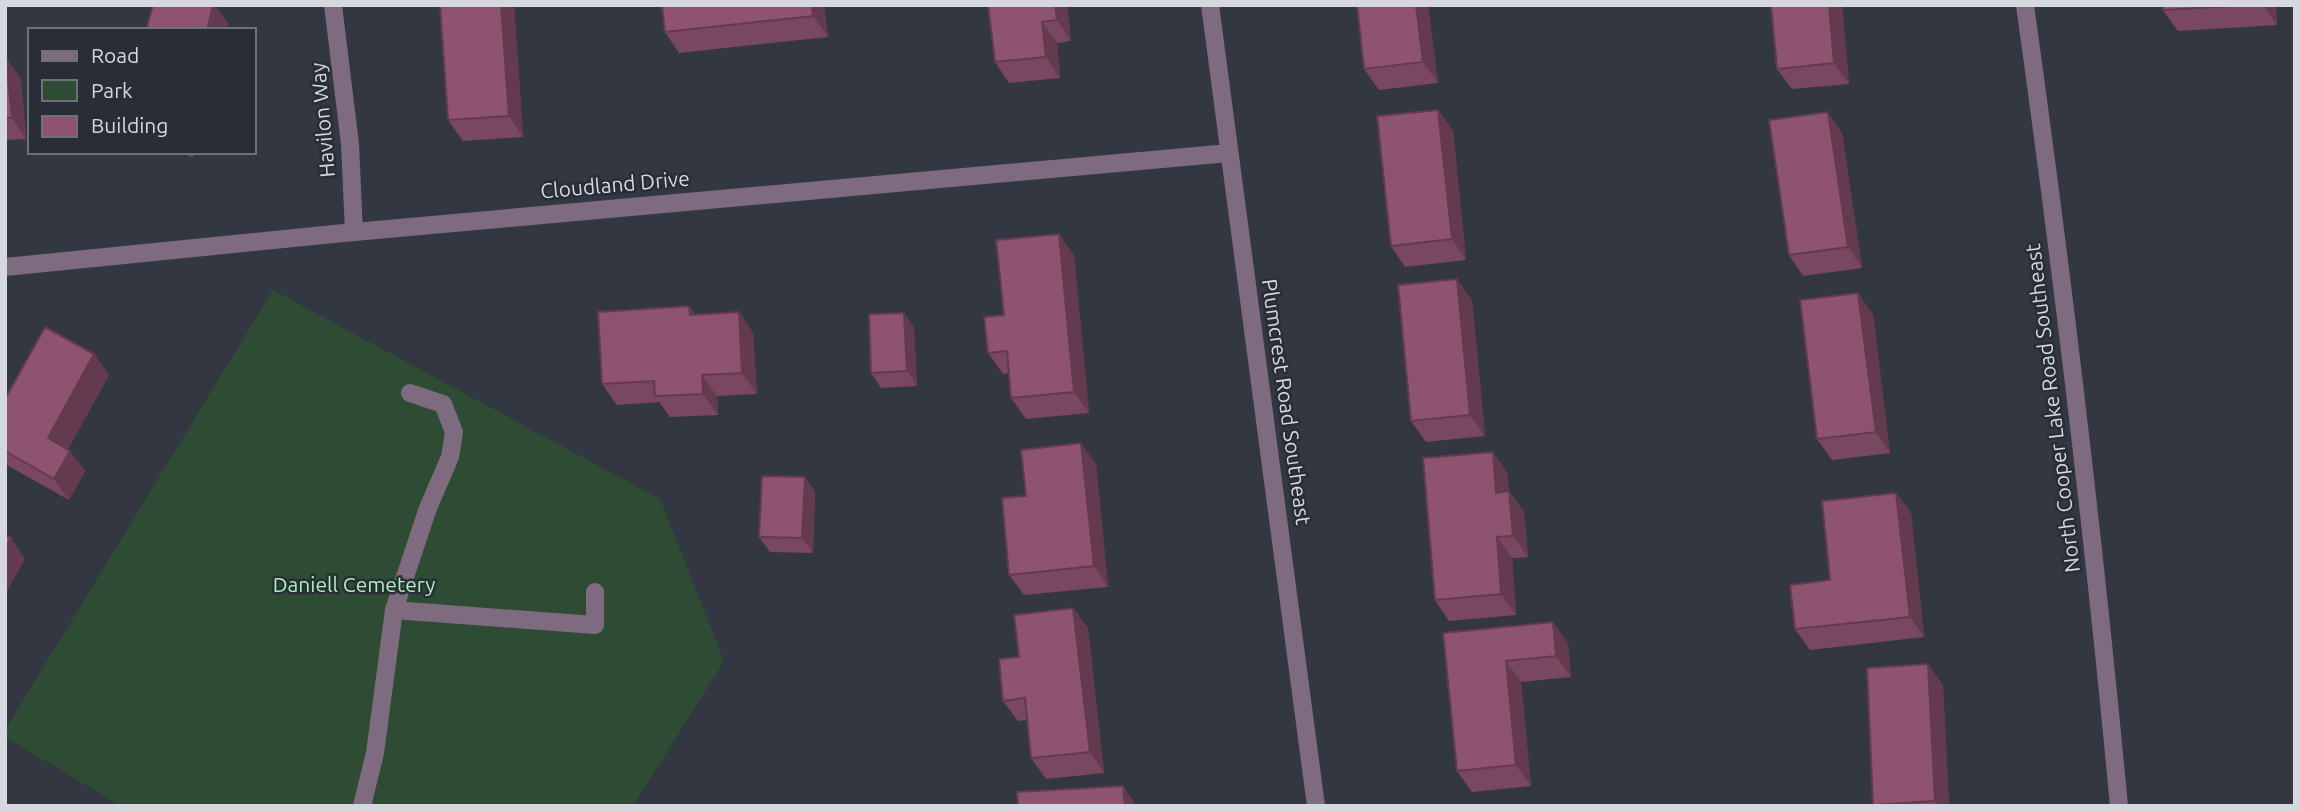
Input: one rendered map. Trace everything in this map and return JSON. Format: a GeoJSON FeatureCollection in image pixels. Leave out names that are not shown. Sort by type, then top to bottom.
{"type":"FeatureCollection","features":[{"type":"Feature","properties":{"kind":"street","name":"Havilon Way"},"geometry":{"type":"LineString","coordinates":[[334,5],[350,144],[354,232]]}},
{"type":"Feature","properties":{"kind":"street","name":"Plumcrest Road Southeast"},"geometry":{"type":"LineString","coordinates":[[1210,5],[1316,806]]}},
{"type":"Feature","properties":{"kind":"street","name":"North Cooper Lake Road Southeast"},"geometry":{"type":"LineString","coordinates":[[2025,5],[2049,174],[2083,456],[2119,806]]}},
{"type":"Feature","properties":{"kind":"street","name":"Cloudland Drive"},"geometry":{"type":"LineString","coordinates":[[5,267],[354,232],[1229,153]]}},
{"type":"Feature","properties":{"kind":"street"},"geometry":{"type":"LineString","coordinates":[[362,806],[375,752],[394,610],[428,508],[450,457],[454,432],[443,404],[410,393]]}},
{"type":"Feature","properties":{"kind":"street"},"geometry":{"type":"LineString","coordinates":[[394,610],[595,625],[595,592]]}},
{"type":"Feature","properties":{"kind":"green space","name":"Daniell Cemetery"},"geometry":{"type":"Polygon","coordinates":[[[273,290],[660,499],[724,661],[633,806],[121,806],[5,737],[5,730],[273,290]]]}},
{"type":"Feature","properties":{"kind":"building"},"geometry":{"type":"Polygon","coordinates":[[[153,5],[213,5],[207,28],[147,28],[153,5]]]}},
{"type":"Feature","properties":{"kind":"building"},"geometry":{"type":"Polygon","coordinates":[[[440,5],[501,5],[509,116],[448,120],[440,5]]]}},
{"type":"Feature","properties":{"kind":"building"},"geometry":{"type":"Polygon","coordinates":[[[662,5],[812,5],[813,16],[665,32],[662,5]]]}},
{"type":"Feature","properties":{"kind":"building"},"geometry":{"type":"Polygon","coordinates":[[[988,5],[1055,5],[1057,20],[1042,22],[1046,57],[995,62],[988,5]]]}},
{"type":"Feature","properties":{"kind":"building"},"geometry":{"type":"Polygon","coordinates":[[[1357,5],[1416,5],[1423,62],[1364,69],[1357,5]]]}},
{"type":"Feature","properties":{"kind":"building"},"geometry":{"type":"Polygon","coordinates":[[[1771,5],[1829,5],[1834,63],[1777,69],[1771,5]]]}},
{"type":"Feature","properties":{"kind":"building"},"geometry":{"type":"Polygon","coordinates":[[[2163,5],[2250,5],[2163,10],[2163,5]]]}},
{"type":"Feature","properties":{"kind":"building"},"geometry":{"type":"Polygon","coordinates":[[[6,58],[12,118],[5,118],[6,58]]]}},
{"type":"Feature","properties":{"kind":"building"},"geometry":{"type":"Polygon","coordinates":[[[1438,110],[1452,239],[1391,246],[1377,116],[1438,110]]]}},
{"type":"Feature","properties":{"kind":"building"},"geometry":{"type":"Polygon","coordinates":[[[1828,112],[1848,247],[1789,255],[1769,120],[1828,112]]]}},
{"type":"Feature","properties":{"kind":"building"},"geometry":{"type":"Polygon","coordinates":[[[1059,234],[1074,392],[1011,398],[1007,351],[988,353],[984,317],[1004,315],[996,240],[1059,234]]]}},
{"type":"Feature","properties":{"kind":"building"},"geometry":{"type":"Polygon","coordinates":[[[1457,279],[1470,415],[1411,421],[1398,285],[1457,279]]]}},
{"type":"Feature","properties":{"kind":"building"},"geometry":{"type":"Polygon","coordinates":[[[1858,293],[1876,432],[1817,439],[1800,300],[1858,293]]]}},
{"type":"Feature","properties":{"kind":"building"},"geometry":{"type":"Polygon","coordinates":[[[689,306],[690,315],[739,312],[742,373],[702,375],[703,394],[655,396],[654,381],[602,384],[598,312],[689,306]]]}},
{"type":"Feature","properties":{"kind":"building"},"geometry":{"type":"Polygon","coordinates":[[[904,313],[907,371],[871,373],[869,314],[904,313]]]}},
{"type":"Feature","properties":{"kind":"building"},"geometry":{"type":"Polygon","coordinates":[[[45,327],[94,354],[48,438],[70,451],[54,479],[5,451],[5,399],[45,327]]]}},
{"type":"Feature","properties":{"kind":"building"},"geometry":{"type":"Polygon","coordinates":[[[1081,443],[1094,566],[1009,575],[1002,498],[1026,496],[1021,450],[1081,443]]]}},
{"type":"Feature","properties":{"kind":"building"},"geometry":{"type":"Polygon","coordinates":[[[1493,452],[1496,493],[1509,491],[1513,536],[1497,537],[1501,594],[1435,600],[1423,458],[1493,452]]]}},
{"type":"Feature","properties":{"kind":"building"},"geometry":{"type":"Polygon","coordinates":[[[762,476],[805,477],[802,538],[759,537],[762,476]]]}},
{"type":"Feature","properties":{"kind":"building"},"geometry":{"type":"Polygon","coordinates":[[[1896,493],[1910,617],[1795,629],[1790,585],[1830,580],[1822,501],[1896,493]]]}},
{"type":"Feature","properties":{"kind":"building"},"geometry":{"type":"Polygon","coordinates":[[[5,535],[11,538],[5,548],[5,535]]]}},
{"type":"Feature","properties":{"kind":"building"},"geometry":{"type":"Polygon","coordinates":[[[1073,608],[1090,752],[1031,758],[1025,698],[1003,701],[999,659],[1019,657],[1014,615],[1073,608]]]}},
{"type":"Feature","properties":{"kind":"building"},"geometry":{"type":"Polygon","coordinates":[[[1553,622],[1556,656],[1506,661],[1516,765],[1457,771],[1443,633],[1553,622]]]}},
{"type":"Feature","properties":{"kind":"building"},"geometry":{"type":"Polygon","coordinates":[[[1928,664],[1935,801],[1873,805],[1867,668],[1928,664]]]}},
{"type":"Feature","properties":{"kind":"building"},"geometry":{"type":"Polygon","coordinates":[[[1123,786],[1125,806],[1018,806],[1017,792],[1123,786]]]}}]}
